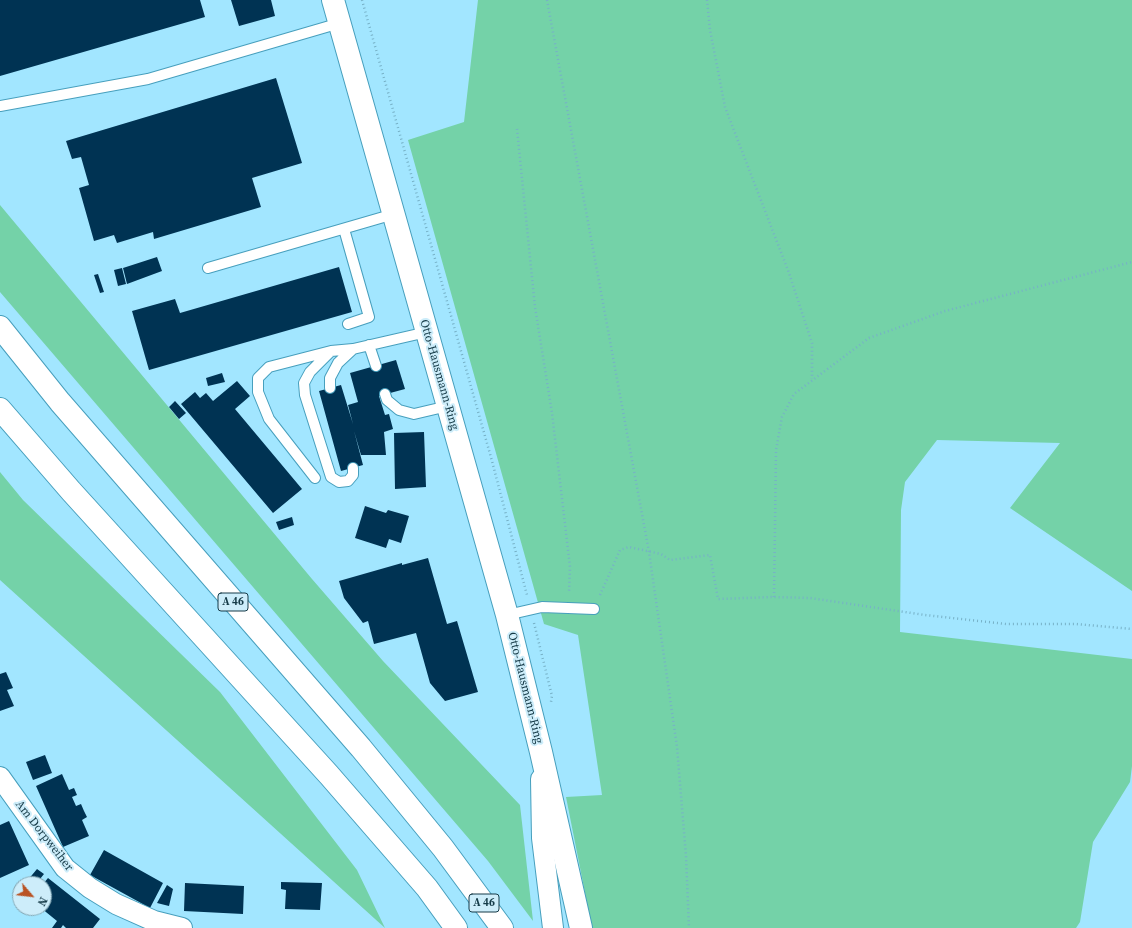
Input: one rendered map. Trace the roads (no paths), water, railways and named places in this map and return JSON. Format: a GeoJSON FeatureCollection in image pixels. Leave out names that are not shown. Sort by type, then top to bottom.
{"type":"FeatureCollection","features":[{"type":"Feature","properties":{"kind":"main road","name":"Otto-Hausmann-Ring"},"geometry":{"type":"LineString","coordinates":[[333,0],[507,615],[541,752],[581,928]]}},
{"type":"Feature","properties":{"kind":"main road","name":"A 46"},"geometry":{"type":"LineString","coordinates":[[0,327],[60,402],[360,748],[466,878],[502,928]]}},
{"type":"Feature","properties":{"kind":"main road"},"geometry":{"type":"LineString","coordinates":[[0,409],[71,491],[329,775],[437,901],[456,928]]}},
{"type":"Feature","properties":{"kind":"street","name":"Otto-Hausmann-Ring"},"geometry":{"type":"LineString","coordinates":[[541,752],[542,838],[553,928]]}},
{"type":"Feature","properties":{"kind":"street","name":"Am Dorpweiher"},"geometry":{"type":"LineString","coordinates":[[0,777],[66,868],[90,888],[116,904],[154,921],[182,928]]}},
{"type":"Feature","properties":{"kind":"lane"},"geometry":{"type":"LineString","coordinates":[[0,106],[148,79],[340,23]]}},
{"type":"Feature","properties":{"kind":"lane"},"geometry":{"type":"LineString","coordinates":[[208,268],[394,214]]}},
{"type":"Feature","properties":{"kind":"lane"},"geometry":{"type":"LineString","coordinates":[[344,229],[369,317],[348,324]]}},
{"type":"Feature","properties":{"kind":"lane"},"geometry":{"type":"LineString","coordinates":[[315,478],[269,419],[258,392],[258,378],[269,367],[331,351],[369,345],[427,332]]}},
{"type":"Feature","properties":{"kind":"lane"},"geometry":{"type":"LineString","coordinates":[[369,345],[376,366]]}},
{"type":"Feature","properties":{"kind":"lane"},"geometry":{"type":"LineString","coordinates":[[330,388],[330,378],[338,364],[353,348]]}},
{"type":"Feature","properties":{"kind":"lane"},"geometry":{"type":"LineString","coordinates":[[331,351],[310,372],[304,383],[305,395],[331,478],[339,482],[348,481],[353,475],[353,468]]}},
{"type":"Feature","properties":{"kind":"lane"},"geometry":{"type":"LineString","coordinates":[[385,394],[387,400],[399,410],[414,414],[448,406]]}},
{"type":"Feature","properties":{"kind":"lane"},"geometry":{"type":"LineString","coordinates":[[507,615],[542,607],[594,609]]}}]}
